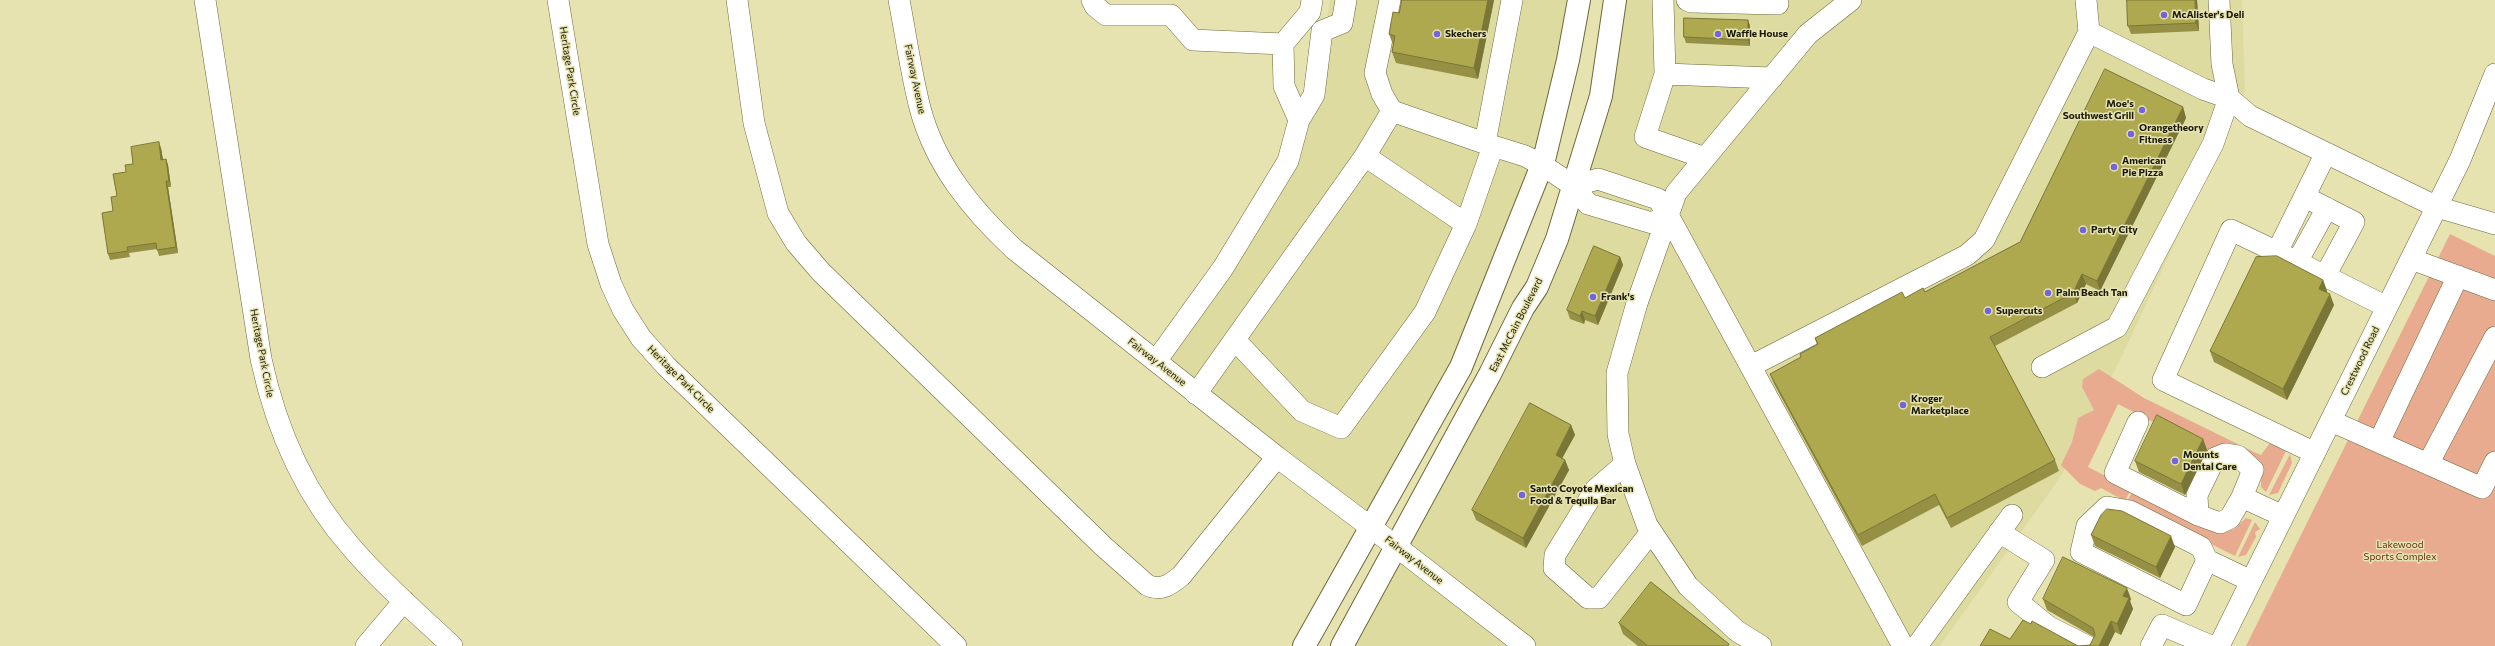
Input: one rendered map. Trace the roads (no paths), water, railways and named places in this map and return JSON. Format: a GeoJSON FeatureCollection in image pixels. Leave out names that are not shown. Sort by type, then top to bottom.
{"type":"FeatureCollection","features":[{"type":"Feature","properties":{"kind":"main road"},"geometry":{"type":"LineString","coordinates":[[1304,646],[1461,367],[1542,165],[1568,60],[1578,0]]}},
{"type":"Feature","properties":{"kind":"main road","name":"East McCain Boulevard"},"geometry":{"type":"LineString","coordinates":[[1342,646],[1490,374],[1523,308],[1537,287],[1557,238],[1601,96],[1615,0]]}},
{"type":"Feature","properties":{"kind":"street","name":"Heritage Park Circle"},"geometry":{"type":"LineString","coordinates":[[206,0],[261,359],[274,413],[285,442],[305,484],[328,519],[351,548],[452,646]]}},
{"type":"Feature","properties":{"kind":"street","name":"Heritage Park Circle"},"geometry":{"type":"LineString","coordinates":[[558,0],[598,244],[611,284],[641,338],[666,366],[956,646]]}},
{"type":"Feature","properties":{"kind":"street"},"geometry":{"type":"LineString","coordinates":[[737,0],[754,123],[778,213],[784,225],[821,272],[1102,546],[1147,585],[1152,587],[1168,587],[1181,576],[1277,457]]}},
{"type":"Feature","properties":{"kind":"street","name":"Fairway Avenue"},"geometry":{"type":"LineString","coordinates":[[899,0],[920,110],[934,145],[952,180],[981,218],[1014,249],[1196,394],[1277,457],[1397,546],[1525,646]]}},
{"type":"Feature","properties":{"kind":"street"},"geometry":{"type":"LineString","coordinates":[[1092,0],[1095,6],[1106,15],[1171,15],[1193,40],[1283,44]]}},
{"type":"Feature","properties":{"kind":"street"},"geometry":{"type":"LineString","coordinates":[[1299,120],[1284,86],[1283,44],[1310,12],[1312,0]]}},
{"type":"Feature","properties":{"kind":"street"},"geometry":{"type":"LineString","coordinates":[[1156,361],[1223,268],[1288,161],[1299,120],[1314,95],[1322,31],[1342,23],[1346,0]]}},
{"type":"Feature","properties":{"kind":"street"},"geometry":{"type":"LineString","coordinates":[[1390,0],[1374,73],[1382,94],[1392,111],[1525,156],[1542,165],[1574,186],[1588,204],[1652,223],[1668,215]]}},
{"type":"Feature","properties":{"kind":"street"},"geometry":{"type":"LineString","coordinates":[[1235,340],[1302,411],[1341,428],[1425,312],[1466,224],[1489,145],[1512,0]]}},
{"type":"Feature","properties":{"kind":"street"},"geometry":{"type":"LineString","coordinates":[[1663,0],[1665,74],[1645,137],[1705,158]]}},
{"type":"Feature","properties":{"kind":"street"},"geometry":{"type":"LineString","coordinates":[[1687,0],[1692,2],[1778,4]]}},
{"type":"Feature","properties":{"kind":"street"},"geometry":{"type":"LineString","coordinates":[[1761,646],[1737,631],[1688,586],[1652,532],[1625,464],[1618,434],[1617,373],[1636,303],[1676,193],[1808,34],[1851,0]]}},
{"type":"Feature","properties":{"kind":"street"},"geometry":{"type":"LineString","coordinates":[[1751,366],[1967,255],[1984,240],[2089,32],[2086,0]]}},
{"type":"Feature","properties":{"kind":"street"},"geometry":{"type":"LineString","coordinates":[[2042,367],[2117,327],[2213,144],[2229,98],[2222,64],[2219,0]]}},
{"type":"Feature","properties":{"kind":"street"},"geometry":{"type":"LineString","coordinates":[[2089,32],[2204,89],[2229,98],[2250,116],[2437,207],[2495,224]]}},
{"type":"Feature","properties":{"kind":"street"},"geometry":{"type":"LineString","coordinates":[[1665,74],[1772,78]]}},
{"type":"Feature","properties":{"kind":"street","name":"Crestwood Road"},"geometry":{"type":"LineString","coordinates":[[2219,646],[2460,160],[2495,74]]}},
{"type":"Feature","properties":{"kind":"street"},"geometry":{"type":"LineString","coordinates":[[1196,394],[1365,156],[1392,111]]}},
{"type":"Feature","properties":{"kind":"street"},"geometry":{"type":"LineString","coordinates":[[2277,252],[2326,153]]}},
{"type":"Feature","properties":{"kind":"street"},"geometry":{"type":"LineString","coordinates":[[1365,156],[1466,224]]}},
{"type":"Feature","properties":{"kind":"street"},"geometry":{"type":"LineString","coordinates":[[2305,197],[2354,222],[2325,276]]}},
{"type":"Feature","properties":{"kind":"street"},"geometry":{"type":"LineString","coordinates":[[2297,262],[2327,208]]}},
{"type":"Feature","properties":{"kind":"street"},"geometry":{"type":"LineString","coordinates":[[1668,215],[1903,646]]}},
{"type":"Feature","properties":{"kind":"street"},"geometry":{"type":"LineString","coordinates":[[2315,453],[2163,380],[2231,230],[2387,307]]}},
{"type":"Feature","properties":{"kind":"street"},"geometry":{"type":"LineString","coordinates":[[2411,259],[2495,290]]}},
{"type":"Feature","properties":{"kind":"street"},"geometry":{"type":"LineString","coordinates":[[2379,442],[2458,276]]}},
{"type":"Feature","properties":{"kind":"street"},"geometry":{"type":"LineString","coordinates":[[2428,464],[2495,337]]}},
{"type":"Feature","properties":{"kind":"street"},"geometry":{"type":"LineString","coordinates":[[2331,420],[2482,488],[2495,462]]}},
{"type":"Feature","properties":{"kind":"street"},"geometry":{"type":"LineString","coordinates":[[2138,422],[2115,473],[2198,514],[2220,522],[2230,518],[2242,497],[2253,470],[2238,456],[2225,454],[2216,458],[2196,495],[2198,514]]}},
{"type":"Feature","properties":{"kind":"street"},"geometry":{"type":"LineString","coordinates":[[1625,464],[1595,490],[1555,555],[1554,568],[1588,598],[1599,598],[1652,532]]}},
{"type":"Feature","properties":{"kind":"street"},"geometry":{"type":"LineString","coordinates":[[2242,497],[2283,516]]}},
{"type":"Feature","properties":{"kind":"street"},"geometry":{"type":"LineString","coordinates":[[2207,560],[2186,604],[2081,552],[2087,526],[2107,507],[2130,511],[2201,547],[2207,560],[2251,581]]}},
{"type":"Feature","properties":{"kind":"street"},"geometry":{"type":"LineString","coordinates":[[1917,646],[2012,515]]}},
{"type":"Feature","properties":{"kind":"street"},"geometry":{"type":"LineString","coordinates":[[1999,532],[2044,560],[2018,602],[2049,627],[2087,646]]}},
{"type":"Feature","properties":{"kind":"street"},"geometry":{"type":"LineString","coordinates":[[366,646],[404,601]]}},
{"type":"Feature","properties":{"kind":"street"},"geometry":{"type":"LineString","coordinates":[[2151,646],[2162,625],[2211,646]]}},
{"type":"Feature","properties":{"kind":"place","name":"McAlister's Deli"},"geometry":{"type":"Point","coordinates":[2164,15]}},
{"type":"Feature","properties":{"kind":"place","name":"Skechers"},"geometry":{"type":"Point","coordinates":[1437,34]}},
{"type":"Feature","properties":{"kind":"place","name":"Waffle House"},"geometry":{"type":"Point","coordinates":[1718,34]}},
{"type":"Feature","properties":{"kind":"place","name":"Moe's Southwest Grill"},"geometry":{"type":"Point","coordinates":[2142,110]}},
{"type":"Feature","properties":{"kind":"place","name":"Orangetheory Fitness"},"geometry":{"type":"Point","coordinates":[2131,134]}},
{"type":"Feature","properties":{"kind":"place","name":"American Pie Pizza"},"geometry":{"type":"Point","coordinates":[2114,167]}},
{"type":"Feature","properties":{"kind":"place","name":"Party City"},"geometry":{"type":"Point","coordinates":[2083,230]}},
{"type":"Feature","properties":{"kind":"place","name":"Palm Beach Tan"},"geometry":{"type":"Point","coordinates":[2048,293]}},
{"type":"Feature","properties":{"kind":"place","name":"Frank's"},"geometry":{"type":"Point","coordinates":[1593,297]}},
{"type":"Feature","properties":{"kind":"place","name":"Supercuts"},"geometry":{"type":"Point","coordinates":[1988,311]}},
{"type":"Feature","properties":{"kind":"place","name":"Kroger Marketplace"},"geometry":{"type":"Point","coordinates":[1903,405]}},
{"type":"Feature","properties":{"kind":"place","name":"Mounts Dental Care"},"geometry":{"type":"Point","coordinates":[2175,461]}},
{"type":"Feature","properties":{"kind":"place","name":"Santo Coyote Mexican Food & Tequila Bar"},"geometry":{"type":"Point","coordinates":[1522,495]}},
{"type":"Feature","properties":{"kind":"park label","name":"Lakewood Sports Complex"},"geometry":{"type":"Point","coordinates":[2400,550]}}]}
